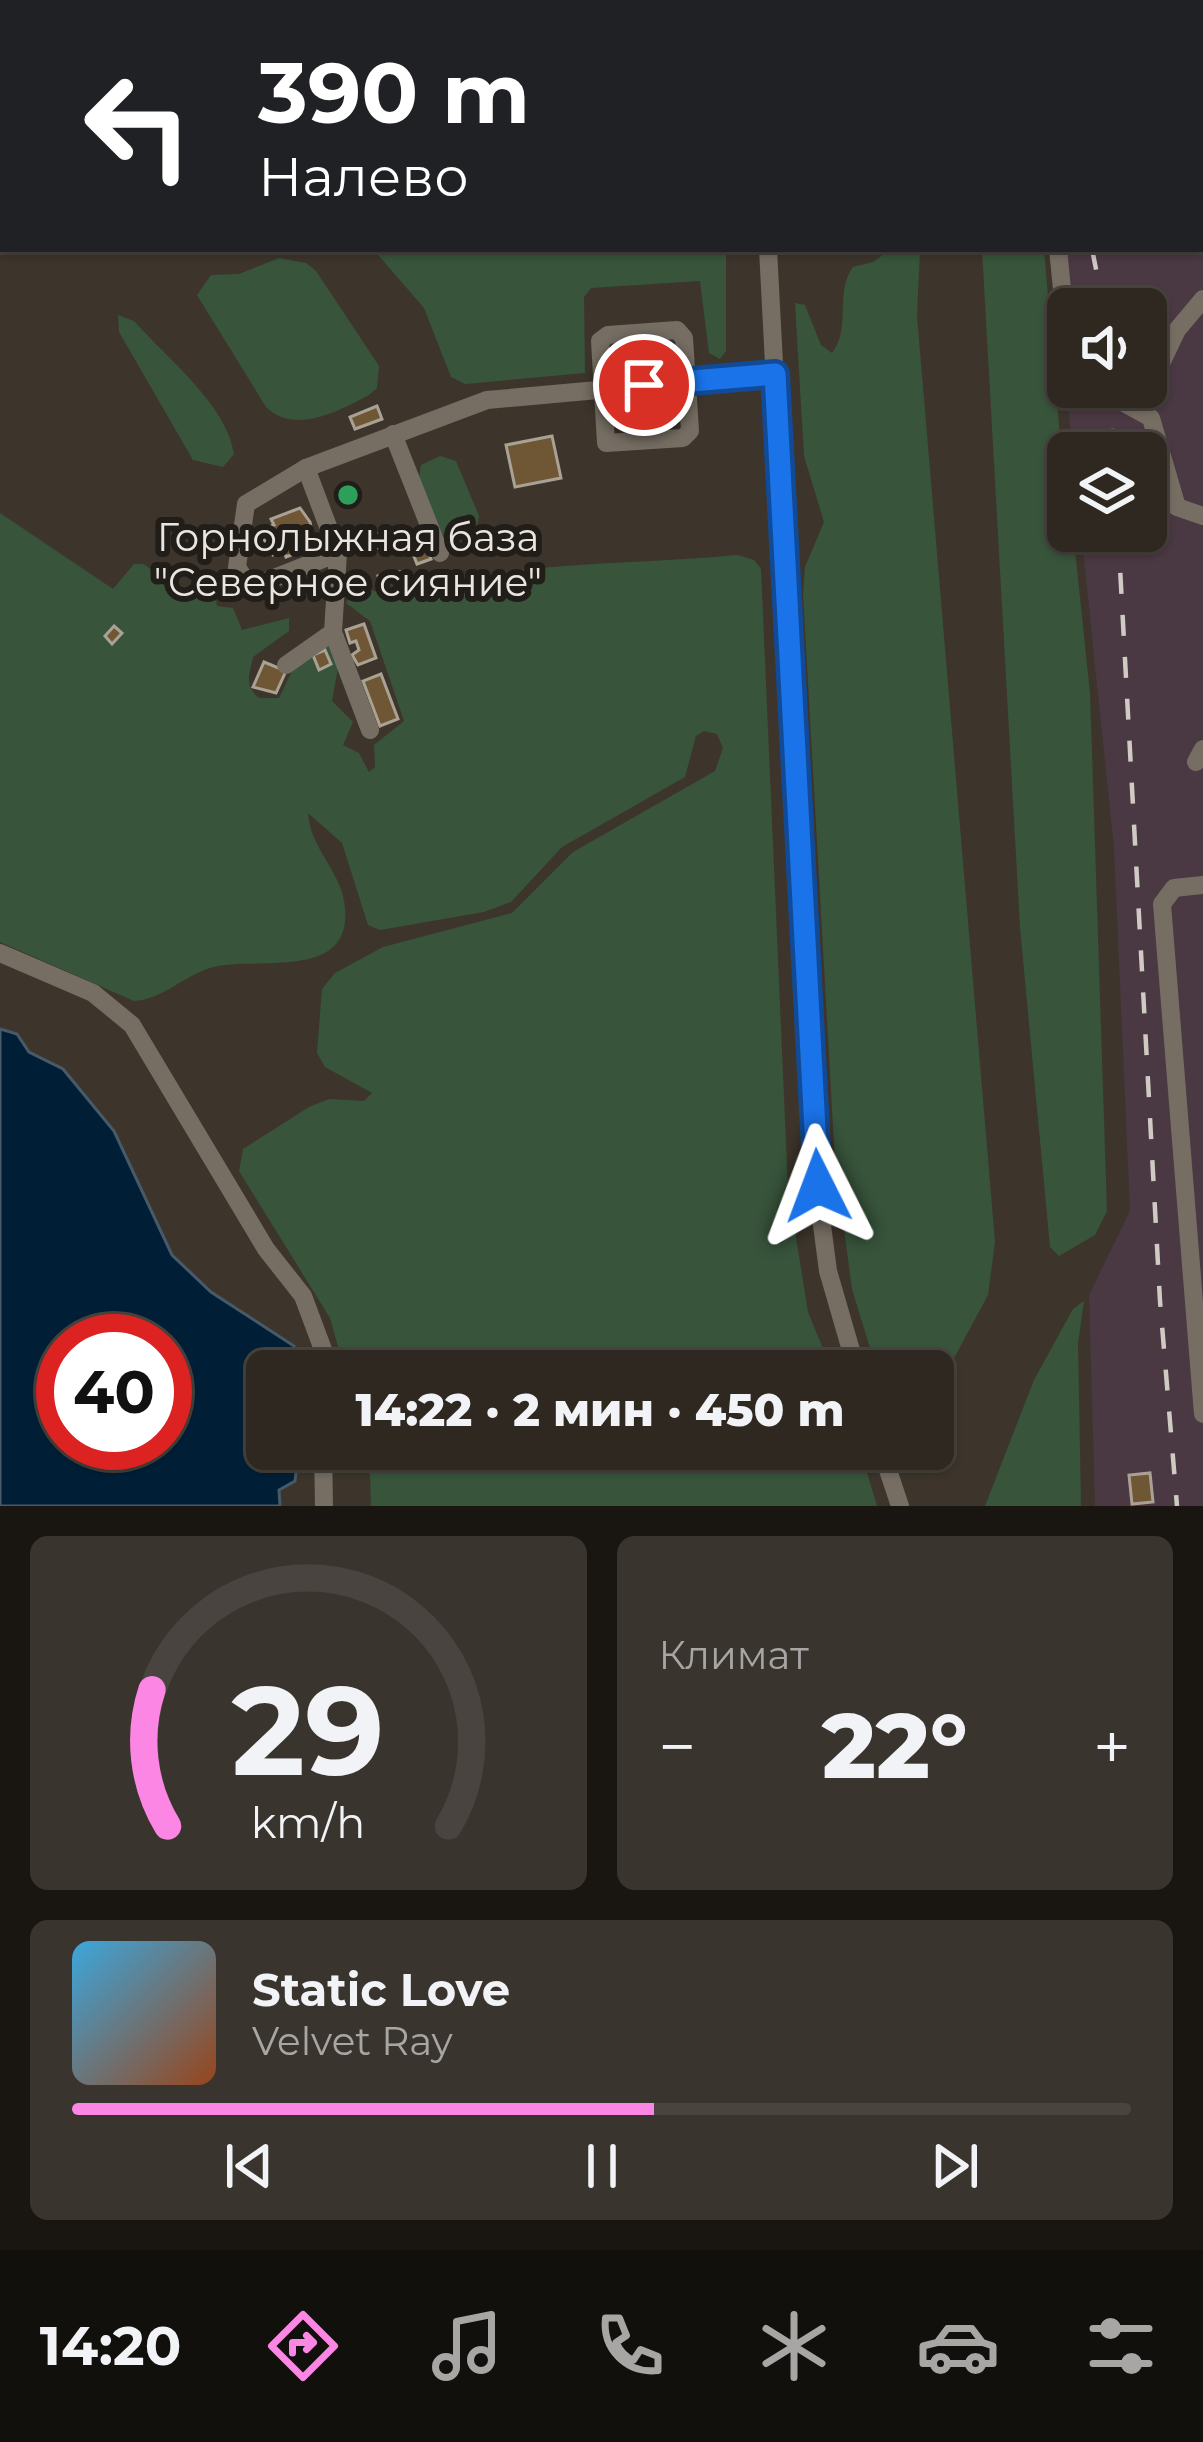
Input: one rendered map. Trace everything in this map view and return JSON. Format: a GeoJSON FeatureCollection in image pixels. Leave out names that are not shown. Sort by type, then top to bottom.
{"type":"FeatureCollection","features":[{"type":"Feature","properties":{"kind":"street"},"geometry":{"type":"LineString","coordinates":[[768,252],[818,1186],[828,1271],[850,1350]]}},
{"type":"Feature","properties":{"kind":"street"},"geometry":{"type":"LineString","coordinates":[[1058,252],[1062,288]]}},
{"type":"Feature","properties":{"kind":"street"},"geometry":{"type":"LineString","coordinates":[[1167,348],[1203,299]]}},
{"type":"Feature","properties":{"kind":"street"},"geometry":{"type":"LineString","coordinates":[[681,333],[688,381],[692,427],[687,436],[616,445],[604,438],[600,341],[608,335],[681,333]]}},
{"type":"Feature","properties":{"kind":"street"},"geometry":{"type":"LineString","coordinates":[[338,553],[264,582],[246,581],[238,571],[243,515],[250,500],[306,468],[487,400],[775,374]]}},
{"type":"Feature","properties":{"kind":"street"},"geometry":{"type":"LineString","coordinates":[[1133,408],[1156,426],[1177,506],[1203,516]]}},
{"type":"Feature","properties":{"kind":"street"},"geometry":{"type":"LineString","coordinates":[[393,434],[440,553]]}},
{"type":"Feature","properties":{"kind":"street"},"geometry":{"type":"LineString","coordinates":[[306,468],[338,553],[334,632],[370,730]]}},
{"type":"Feature","properties":{"kind":"street"},"geometry":{"type":"LineString","coordinates":[[286,665],[334,632]]}},
{"type":"Feature","properties":{"kind":"street"},"geometry":{"type":"LineString","coordinates":[[1203,885],[1174,888],[1162,904],[1203,1414]]}},
{"type":"Feature","properties":{"kind":"street"},"geometry":{"type":"LineString","coordinates":[[0,953],[93,993],[132,1025],[266,1250],[303,1296],[323,1350]]}},
{"type":"Feature","properties":{"kind":"street"},"geometry":{"type":"LineString","coordinates":[[323,1470],[324,1506]]}},
{"type":"Feature","properties":{"kind":"street"},"geometry":{"type":"LineString","coordinates":[[888,1470],[900,1506]]}},
{"type":"Feature","properties":{"kind":"shaded area"},"geometry":{"type":"Polygon","coordinates":[[[1051,252],[1203,252],[1203,1506],[1095,1506],[1089,1295],[1130,1211],[1114,848],[1083,552],[1167,552],[1167,432],[1071,432],[1068,408],[1167,408],[1167,288],[1055,288],[1051,252]]]}},
{"type":"Feature","properties":{"kind":"green space"},"geometry":{"type":"Polygon","coordinates":[[[376,252],[726,252],[726,351],[720,359],[709,353],[700,281],[591,288],[584,297],[585,373],[465,384],[451,377],[424,308],[376,252]]]}},
{"type":"Feature","properties":{"kind":"green space"},"geometry":{"type":"Polygon","coordinates":[[[887,252],[920,252],[917,316],[995,1242],[988,1295],[954,1358],[954,1350],[871,1350],[852,1289],[835,1162],[803,594],[805,567],[824,522],[804,456],[795,303],[805,305],[821,345],[832,353],[841,332],[847,277],[853,267],[887,252]]]}},
{"type":"Feature","properties":{"kind":"green space"},"geometry":{"type":"Polygon","coordinates":[[[982,252],[1044,252],[1047,408],[1058,408],[1060,432],[1047,432],[1047,552],[1075,552],[1090,693],[1107,1211],[1095,1235],[1059,1256],[1050,1247],[1020,927],[982,252]]]}},
{"type":"Feature","properties":{"kind":"green space"},"geometry":{"type":"Polygon","coordinates":[[[279,258],[306,263],[316,271],[379,366],[377,388],[369,395],[317,418],[290,419],[266,407],[197,295],[211,275],[239,274],[279,258]]]}},
{"type":"Feature","properties":{"kind":"green space"},"geometry":{"type":"Polygon","coordinates":[[[118,315],[134,321],[208,400],[234,454],[223,467],[193,460],[119,332],[118,315]]]}},
{"type":"Feature","properties":{"kind":"green space"},"geometry":{"type":"Polygon","coordinates":[[[440,456],[456,461],[479,516],[476,529],[459,538],[442,534],[419,478],[421,465],[440,456]]]}},
{"type":"Feature","properties":{"kind":"green space"},"geometry":{"type":"Polygon","coordinates":[[[0,513],[113,589],[134,564],[144,564],[178,590],[214,587],[217,606],[233,608],[242,630],[289,618],[289,631],[253,657],[249,684],[259,698],[279,698],[293,669],[328,646],[333,648],[338,667],[332,701],[353,722],[343,745],[359,753],[369,772],[375,767],[374,745],[404,721],[370,621],[346,603],[352,593],[416,597],[477,576],[550,567],[738,555],[754,560],[761,569],[788,1188],[808,1312],[823,1350],[339,1350],[330,1318],[239,1171],[243,1149],[309,1107],[329,1099],[364,1101],[372,1093],[325,1067],[317,1053],[322,989],[335,973],[383,947],[512,913],[573,852],[715,771],[723,748],[717,734],[704,731],[696,736],[685,777],[562,847],[511,902],[484,912],[380,930],[368,925],[342,843],[308,813],[345,908],[343,932],[333,947],[317,957],[210,968],[134,1001],[0,942],[0,513]]]}},
{"type":"Feature","properties":{"kind":"green space"},"geometry":{"type":"Polygon","coordinates":[[[1084,1301],[1078,1343],[1081,1506],[985,1506],[1034,1380],[1073,1309],[1084,1301]]]}},
{"type":"Feature","properties":{"kind":"green space"},"geometry":{"type":"Polygon","coordinates":[[[368,1470],[866,1470],[877,1506],[371,1506],[368,1470]]]}},
{"type":"Feature","properties":{"kind":"water"},"geometry":{"type":"Polygon","coordinates":[[[0,1029],[17,1034],[29,1052],[63,1069],[114,1131],[172,1255],[211,1292],[294,1346],[296,1350],[246,1350],[246,1470],[296,1470],[295,1481],[279,1490],[280,1506],[0,1506],[0,1029]]]}},
{"type":"Feature","properties":{"kind":"building"},"geometry":{"type":"Polygon","coordinates":[[[377,406],[382,419],[355,429],[350,417],[377,406]]]}},
{"type":"Feature","properties":{"kind":"building"},"geometry":{"type":"Polygon","coordinates":[[[552,436],[561,478],[515,487],[506,445],[552,436]]]}},
{"type":"Feature","properties":{"kind":"building"},"geometry":{"type":"Polygon","coordinates":[[[300,508],[310,522],[315,546],[286,557],[284,551],[273,555],[259,531],[274,525],[271,519],[300,508]]]}},
{"type":"Feature","properties":{"kind":"building"},"geometry":{"type":"Polygon","coordinates":[[[379,534],[386,541],[379,548],[372,541],[379,534]]]}},
{"type":"Feature","properties":{"kind":"building"},"geometry":{"type":"Polygon","coordinates":[[[422,538],[431,559],[417,564],[410,546],[422,538]]]}},
{"type":"Feature","properties":{"kind":"building"},"geometry":{"type":"Polygon","coordinates":[[[404,571],[406,578],[380,584],[378,576],[404,571]]]}},
{"type":"Feature","properties":{"kind":"building"},"geometry":{"type":"Polygon","coordinates":[[[364,624],[376,658],[358,665],[352,655],[359,650],[356,641],[350,643],[346,630],[364,624]]]}},
{"type":"Feature","properties":{"kind":"building"},"geometry":{"type":"Polygon","coordinates":[[[114,626],[122,633],[112,644],[105,636],[114,626]]]}},
{"type":"Feature","properties":{"kind":"building"},"geometry":{"type":"Polygon","coordinates":[[[325,650],[331,664],[319,670],[313,655],[325,650]]]}},
{"type":"Feature","properties":{"kind":"building"},"geometry":{"type":"Polygon","coordinates":[[[264,662],[286,671],[276,693],[253,687],[264,662]]]}},
{"type":"Feature","properties":{"kind":"building"},"geometry":{"type":"Polygon","coordinates":[[[381,674],[398,719],[380,726],[363,681],[381,674]]]}},
{"type":"Feature","properties":{"kind":"building"},"geometry":{"type":"Polygon","coordinates":[[[1150,1473],[1153,1502],[1132,1504],[1129,1475],[1150,1473]]]}},
{"type":"Feature","properties":{"kind":"railway"},"geometry":{"type":"LineString","coordinates":[[1093,252],[1100,288]]}},
{"type":"Feature","properties":{"kind":"railway"},"geometry":{"type":"LineString","coordinates":[[1111,408],[1112,432]]}},
{"type":"Feature","properties":{"kind":"railway"},"geometry":{"type":"LineString","coordinates":[[1119,552],[1160,1301],[1177,1506]]}},
{"type":"Feature","properties":{"kind":"place","name":"Горнолыжная база \"Северное сияние\""},"geometry":{"type":"Point","coordinates":[348,495]}},
{"type":"Feature","properties":{"kind":"route"},"geometry":{"type":"LineString","coordinates":[[644,385],[775,374],[818,1186]]}}]}
